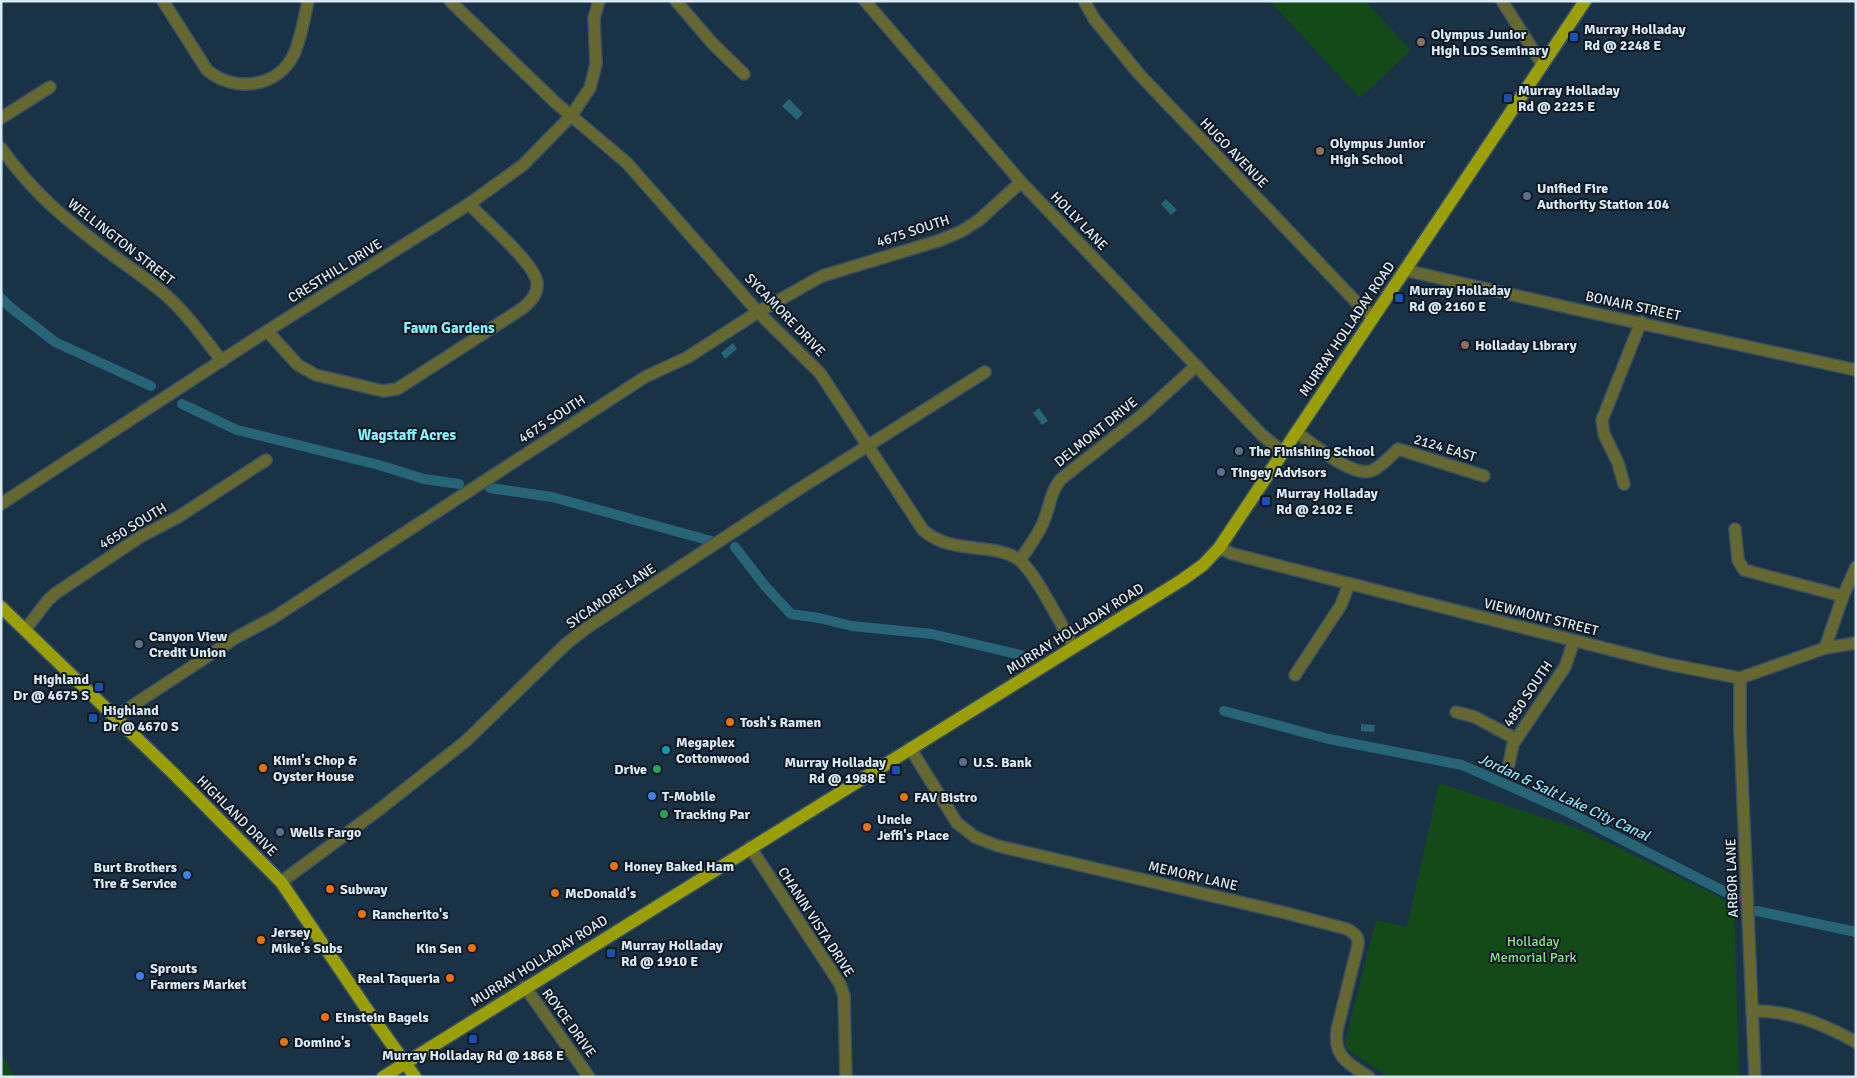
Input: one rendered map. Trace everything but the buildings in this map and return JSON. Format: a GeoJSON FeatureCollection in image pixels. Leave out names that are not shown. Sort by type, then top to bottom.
{"type":"FeatureCollection","features":[{"type":"Feature","properties":{"kind":"main road","name":"MURRAY HOLLADAY ROAD"},"geometry":{"type":"LineString","coordinates":[[383,1077],[1192,573],[1219,548],[1585,1]]}},
{"type":"Feature","properties":{"kind":"main road","name":"HIGHLAND DRIVE"},"geometry":{"type":"LineString","coordinates":[[1,607],[115,717],[280,882],[415,1077]]}},
{"type":"Feature","properties":{"kind":"street"},"geometry":{"type":"LineString","coordinates":[[163,1],[203,64],[213,74],[229,82],[249,85],[268,80],[284,69],[296,48],[308,1]]}},
{"type":"Feature","properties":{"kind":"street","name":"SYCAMORE DRIVE"},"geometry":{"type":"LineString","coordinates":[[450,1],[571,116],[634,170],[758,312],[824,377],[919,526],[927,534],[947,543],[1005,553],[1020,560]]}},
{"type":"Feature","properties":{"kind":"street","name":"CRESTHILL DRIVE"},"geometry":{"type":"LineString","coordinates":[[1,504],[222,360],[469,204],[523,165],[571,116],[586,95],[594,74],[597,51],[594,18],[599,1]]}},
{"type":"Feature","properties":{"kind":"street"},"geometry":{"type":"LineString","coordinates":[[676,1],[713,44],[744,74]]}},
{"type":"Feature","properties":{"kind":"street","name":"HOLLY LANE"},"geometry":{"type":"LineString","coordinates":[[865,1],[1021,182],[1262,436],[1283,452]]}},
{"type":"Feature","properties":{"kind":"street","name":"HUGO AVENUE"},"geometry":{"type":"LineString","coordinates":[[1084,1],[1095,20],[1139,74],[1372,318]]}},
{"type":"Feature","properties":{"kind":"street"},"geometry":{"type":"LineString","coordinates":[[1502,1],[1542,64]]}},
{"type":"Feature","properties":{"kind":"street"},"geometry":{"type":"LineString","coordinates":[[1,118],[50,87]]}},
{"type":"Feature","properties":{"kind":"street","name":"WELLINGTON STREET"},"geometry":{"type":"LineString","coordinates":[[1,148],[24,178],[50,205],[172,300],[222,360]]}},
{"type":"Feature","properties":{"kind":"street","name":"4675 SOUTH"},"geometry":{"type":"LineString","coordinates":[[115,717],[237,638],[273,618],[645,377],[688,357],[758,312],[828,274],[941,240],[962,231],[979,220],[1021,182]]}},
{"type":"Feature","properties":{"kind":"street"},"geometry":{"type":"LineString","coordinates":[[268,331],[298,365],[316,375],[383,391],[398,389],[406,384],[523,308],[536,294],[537,284],[530,266],[469,204]]}},
{"type":"Feature","properties":{"kind":"street","name":"BONAIR STREET"},"geometry":{"type":"LineString","coordinates":[[1404,270],[1572,309],[1641,322],[1856,370]]}},
{"type":"Feature","properties":{"kind":"street"},"geometry":{"type":"LineString","coordinates":[[1624,484],[1618,462],[1604,434],[1602,420],[1641,322]]}},
{"type":"Feature","properties":{"kind":"street","name":"DELMONT DRIVE"},"geometry":{"type":"LineString","coordinates":[[1020,560],[1037,535],[1044,521],[1053,489],[1061,479],[1142,415],[1196,366]]}},
{"type":"Feature","properties":{"kind":"street","name":"SYCAMORE LANE"},"geometry":{"type":"LineString","coordinates":[[280,882],[373,814],[466,741],[566,644],[588,627],[985,372]]}},
{"type":"Feature","properties":{"kind":"street","name":"2124 EAST"},"geometry":{"type":"LineString","coordinates":[[1296,432],[1341,463],[1358,470],[1367,471],[1376,468],[1398,449],[1484,476]]}},
{"type":"Feature","properties":{"kind":"street","name":"4650 SOUTH"},"geometry":{"type":"LineString","coordinates":[[25,630],[48,600],[56,593],[140,537],[178,516],[266,460]]}},
{"type":"Feature","properties":{"kind":"street"},"geometry":{"type":"LineString","coordinates":[[1735,529],[1738,560],[1744,570],[1843,596]]}},
{"type":"Feature","properties":{"kind":"street","name":"VIEWMONT STREET"},"geometry":{"type":"LineString","coordinates":[[1219,548],[1233,554],[1574,641],[1667,664],[1740,678]]}},
{"type":"Feature","properties":{"kind":"street"},"geometry":{"type":"LineString","coordinates":[[1020,560],[1044,595],[1074,647]]}},
{"type":"Feature","properties":{"kind":"street"},"geometry":{"type":"LineString","coordinates":[[1825,648],[1843,596],[1856,567]]}},
{"type":"Feature","properties":{"kind":"street"},"geometry":{"type":"LineString","coordinates":[[1295,675],[1341,605],[1349,584]]}},
{"type":"Feature","properties":{"kind":"street","name":"4850 SOUTH"},"geometry":{"type":"LineString","coordinates":[[1509,764],[1513,744],[1565,667],[1574,641]]}},
{"type":"Feature","properties":{"kind":"street"},"geometry":{"type":"LineString","coordinates":[[1740,678],[1825,648],[1856,643]]}},
{"type":"Feature","properties":{"kind":"street","name":"ARBOR LANE"},"geometry":{"type":"LineString","coordinates":[[1740,678],[1740,731],[1755,1077]]}},
{"type":"Feature","properties":{"kind":"street"},"geometry":{"type":"LineString","coordinates":[[1456,712],[1475,717],[1516,739]]}},
{"type":"Feature","properties":{"kind":"street","name":"MEMORY LANE"},"geometry":{"type":"LineString","coordinates":[[910,748],[957,823],[969,833],[982,840],[998,846],[1286,913],[1356,934],[1358,946],[1337,1030],[1336,1042],[1341,1056],[1369,1077]]}},
{"type":"Feature","properties":{"kind":"street","name":"CHANIN VISTA DRIVE"},"geometry":{"type":"LineString","coordinates":[[750,847],[840,984],[844,996],[846,1077]]}},
{"type":"Feature","properties":{"kind":"street","name":"ROYCE DRIVE"},"geometry":{"type":"LineString","coordinates":[[525,987],[589,1077]]}},
{"type":"Feature","properties":{"kind":"street"},"geometry":{"type":"LineString","coordinates":[[1752,1011],[1764,1010],[1801,1017],[1856,1042]]}},
{"type":"Feature","properties":{"kind":"green space"},"geometry":{"type":"Polygon","coordinates":[[[1270,1],[1365,1],[1411,50],[1360,98],[1270,1]]]}},
{"type":"Feature","properties":{"kind":"green space","name":"Holladay Memorial Park"},"geometry":{"type":"Polygon","coordinates":[[[1439,783],[1582,830],[1734,904],[1739,1077],[1388,1077],[1347,1049],[1345,1042],[1376,920],[1407,927],[1439,783]]]}},
{"type":"Feature","properties":{"kind":"green space"},"geometry":{"type":"Polygon","coordinates":[[[1,1054],[15,1077],[1,1077],[1,1054]]]}},
{"type":"Feature","properties":{"kind":"water"},"geometry":{"type":"Polygon","coordinates":[[[789,99],[803,113],[797,120],[782,106],[789,99]]]}},
{"type":"Feature","properties":{"kind":"water"},"geometry":{"type":"Polygon","coordinates":[[[1166,199],[1177,210],[1171,215],[1161,204],[1166,199]]]}},
{"type":"Feature","properties":{"kind":"water"},"geometry":{"type":"Polygon","coordinates":[[[733,343],[737,349],[725,359],[721,353],[733,343]]]}},
{"type":"Feature","properties":{"kind":"water"},"geometry":{"type":"Polygon","coordinates":[[[1039,408],[1048,421],[1042,425],[1033,413],[1039,408]]]}},
{"type":"Feature","properties":{"kind":"water"},"geometry":{"type":"Polygon","coordinates":[[[1361,724],[1375,725],[1374,732],[1361,731],[1361,724]]]}},
{"type":"Feature","properties":{"kind":"waterway","name":"Jordan & Salt Lake City Canal"},"geometry":{"type":"LineString","coordinates":[[1,298],[55,342],[151,386]]}},
{"type":"Feature","properties":{"kind":"waterway","name":"Jordan & Salt Lake City Canal"},"geometry":{"type":"LineString","coordinates":[[182,404],[237,430],[379,465],[424,479],[459,484]]}},
{"type":"Feature","properties":{"kind":"waterway","name":"Jordan & Salt Lake City Canal"},"geometry":{"type":"LineString","coordinates":[[490,488],[552,497],[711,541]]}},
{"type":"Feature","properties":{"kind":"waterway","name":"Jordan & Salt Lake City Canal"},"geometry":{"type":"LineString","coordinates":[[735,547],[765,586],[791,614],[852,626],[932,634],[1021,655]]}},
{"type":"Feature","properties":{"kind":"waterway","name":"Jordan & Salt Lake City Canal"},"geometry":{"type":"LineString","coordinates":[[1224,711],[1329,739],[1462,765],[1568,812],[1737,898]]}},
{"type":"Feature","properties":{"kind":"waterway","name":"Jordan & Salt Lake City Canal"},"geometry":{"type":"LineString","coordinates":[[1757,911],[1856,932]]}},
{"type":"Feature","properties":{"kind":"place","name":"Murray Holladay Rd @ 2248 E"},"geometry":{"type":"Point","coordinates":[1574,37]}},
{"type":"Feature","properties":{"kind":"place","name":"Olympus Junior High LDS Seminary"},"geometry":{"type":"Point","coordinates":[1421,42]}},
{"type":"Feature","properties":{"kind":"place","name":"Murray Holladay Rd @ 2225 E"},"geometry":{"type":"Point","coordinates":[1508,98]}},
{"type":"Feature","properties":{"kind":"place","name":"Olympus Junior High School"},"geometry":{"type":"Point","coordinates":[1320,151]}},
{"type":"Feature","properties":{"kind":"place","name":"Unified Fire Authority Station 104"},"geometry":{"type":"Point","coordinates":[1527,196]}},
{"type":"Feature","properties":{"kind":"place","name":"Murray Holladay Rd @ 2160 E"},"geometry":{"type":"Point","coordinates":[1399,298]}},
{"type":"Feature","properties":{"kind":"place","name":"Holladay Library"},"geometry":{"type":"Point","coordinates":[1465,345]}},
{"type":"Feature","properties":{"kind":"place","name":"The Finishing School"},"geometry":{"type":"Point","coordinates":[1239,451]}},
{"type":"Feature","properties":{"kind":"place","name":"Tingey Advisors"},"geometry":{"type":"Point","coordinates":[1221,472]}},
{"type":"Feature","properties":{"kind":"place","name":"Murray Holladay Rd @ 2102 E"},"geometry":{"type":"Point","coordinates":[1266,501]}},
{"type":"Feature","properties":{"kind":"place","name":"Canyon View Credit Union"},"geometry":{"type":"Point","coordinates":[139,644]}},
{"type":"Feature","properties":{"kind":"place","name":"Highland Dr @ 4675 S"},"geometry":{"type":"Point","coordinates":[99,687]}},
{"type":"Feature","properties":{"kind":"place","name":"Highland Dr @ 4670 S"},"geometry":{"type":"Point","coordinates":[93,718]}},
{"type":"Feature","properties":{"kind":"place","name":"Tosh's Ramen"},"geometry":{"type":"Point","coordinates":[730,722]}},
{"type":"Feature","properties":{"kind":"place","name":"Megaplex Cottonwood"},"geometry":{"type":"Point","coordinates":[666,750]}},
{"type":"Feature","properties":{"kind":"place","name":"U.S. Bank"},"geometry":{"type":"Point","coordinates":[963,762]}},
{"type":"Feature","properties":{"kind":"place","name":"Kimi's Chop & Oyster House"},"geometry":{"type":"Point","coordinates":[263,768]}},
{"type":"Feature","properties":{"kind":"place","name":"Drive"},"geometry":{"type":"Point","coordinates":[657,769]}},
{"type":"Feature","properties":{"kind":"place","name":"Murray Holladay Rd @ 1988 E"},"geometry":{"type":"Point","coordinates":[896,770]}},
{"type":"Feature","properties":{"kind":"place","name":"T-Mobile"},"geometry":{"type":"Point","coordinates":[652,796]}},
{"type":"Feature","properties":{"kind":"place","name":"FAV Bistro"},"geometry":{"type":"Point","coordinates":[904,797]}},
{"type":"Feature","properties":{"kind":"place","name":"Tracking Par"},"geometry":{"type":"Point","coordinates":[664,814]}},
{"type":"Feature","properties":{"kind":"place","name":"Uncle Jeffi's Place"},"geometry":{"type":"Point","coordinates":[867,827]}},
{"type":"Feature","properties":{"kind":"place","name":"Wells Fargo"},"geometry":{"type":"Point","coordinates":[280,832]}},
{"type":"Feature","properties":{"kind":"place","name":"Honey Baked Ham"},"geometry":{"type":"Point","coordinates":[614,866]}},
{"type":"Feature","properties":{"kind":"place","name":"Burt Brothers Tire & Service"},"geometry":{"type":"Point","coordinates":[187,875]}},
{"type":"Feature","properties":{"kind":"place","name":"Subway"},"geometry":{"type":"Point","coordinates":[330,889]}},
{"type":"Feature","properties":{"kind":"place","name":"McDonald's"},"geometry":{"type":"Point","coordinates":[555,893]}},
{"type":"Feature","properties":{"kind":"place","name":"Rancherito's"},"geometry":{"type":"Point","coordinates":[362,914]}},
{"type":"Feature","properties":{"kind":"place","name":"Jersey Mike's Subs"},"geometry":{"type":"Point","coordinates":[261,940]}},
{"type":"Feature","properties":{"kind":"place","name":"Kin Sen"},"geometry":{"type":"Point","coordinates":[472,948]}},
{"type":"Feature","properties":{"kind":"place","name":"Murray Holladay Rd @ 1910 E"},"geometry":{"type":"Point","coordinates":[611,953]}},
{"type":"Feature","properties":{"kind":"place","name":"Sprouts Farmers Market"},"geometry":{"type":"Point","coordinates":[140,976]}},
{"type":"Feature","properties":{"kind":"place","name":"Real Taqueria"},"geometry":{"type":"Point","coordinates":[450,978]}},
{"type":"Feature","properties":{"kind":"place","name":"Einstein Bagels"},"geometry":{"type":"Point","coordinates":[325,1017]}},
{"type":"Feature","properties":{"kind":"place","name":"Murray Holladay Rd @ 1868 E"},"geometry":{"type":"Point","coordinates":[473,1039]}},
{"type":"Feature","properties":{"kind":"place","name":"Domino's"},"geometry":{"type":"Point","coordinates":[284,1042]}},
{"type":"Feature","properties":{"kind":"district","name":"Fawn Gardens"},"geometry":{"type":"Point","coordinates":[449,328]}},
{"type":"Feature","properties":{"kind":"district","name":"Wagstaff Acres"},"geometry":{"type":"Point","coordinates":[407,435]}}]}
